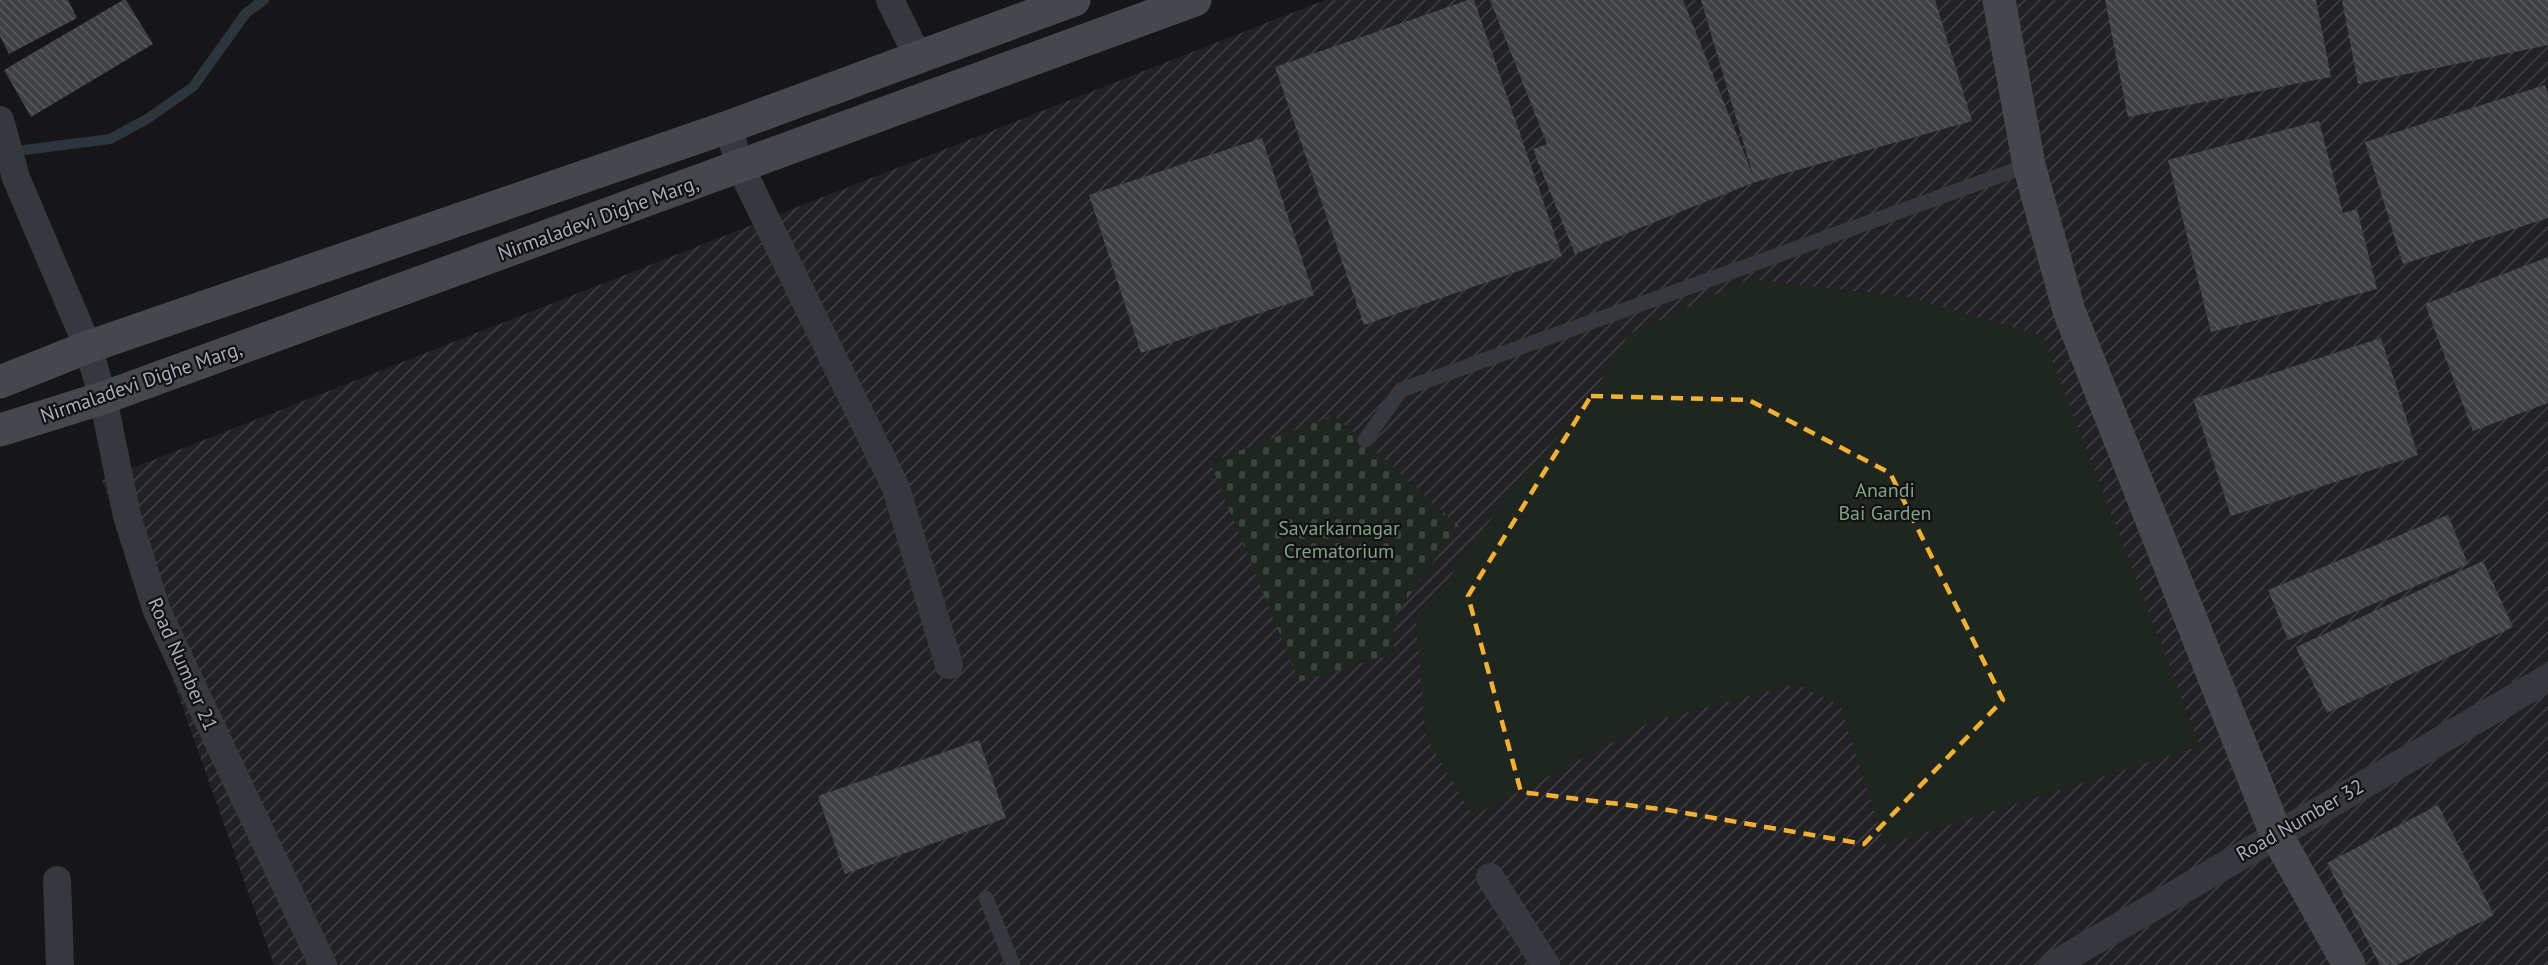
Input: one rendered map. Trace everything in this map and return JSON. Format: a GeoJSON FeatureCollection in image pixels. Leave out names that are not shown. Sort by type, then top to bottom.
{"type":"FeatureCollection","features":[{"type":"Feature","properties":{"kind":"main road"},"geometry":{"type":"LineString","coordinates":[[0,382],[88,347],[728,127],[1074,0]]}},
{"type":"Feature","properties":{"kind":"main road","name":"Nirmaladevi Dighe Marg,"},"geometry":{"type":"LineString","coordinates":[[0,430],[103,398],[1195,0]]}},
{"type":"Feature","properties":{"kind":"main road"},"geometry":{"type":"LineString","coordinates":[[1999,0],[2029,165],[2069,311],[2276,834],[2349,965]]}},
{"type":"Feature","properties":{"kind":"street"},"geometry":{"type":"LineString","coordinates":[[890,0],[918,57]]}},
{"type":"Feature","properties":{"kind":"street","name":"Road Number 21"},"geometry":{"type":"LineString","coordinates":[[2,126],[16,178],[88,347],[103,398],[127,516],[157,611],[323,965]]}},
{"type":"Feature","properties":{"kind":"street"},"geometry":{"type":"LineString","coordinates":[[728,127],[740,166],[896,488],[949,665]]}},
{"type":"Feature","properties":{"kind":"street","name":"Road Number 32"},"geometry":{"type":"LineString","coordinates":[[2053,965],[2548,678]]}},
{"type":"Feature","properties":{"kind":"street"},"geometry":{"type":"LineString","coordinates":[[1490,877],[1546,965]]}},
{"type":"Feature","properties":{"kind":"street"},"geometry":{"type":"LineString","coordinates":[[57,880],[60,965]]}},
{"type":"Feature","properties":{"kind":"lane"},"geometry":{"type":"LineString","coordinates":[[1365,440],[1401,390],[2029,165]]}},
{"type":"Feature","properties":{"kind":"lane"},"geometry":{"type":"LineString","coordinates":[[986,898],[1013,965]]}},
{"type":"Feature","properties":{"kind":"highlighted area"},"geometry":{"type":"Polygon","coordinates":[[[1591,396],[1749,400],[1890,473],[2003,700],[1864,844],[1668,810],[1521,792],[1468,596],[1591,396]]]}},
{"type":"Feature","properties":{"kind":"shaded area"},"geometry":{"type":"Polygon","coordinates":[[[1325,0],[2548,0],[2548,965],[274,965],[102,480],[1325,0]]]}},
{"type":"Feature","properties":{"kind":"green space","name":"Anandi Bai Garden"},"geometry":{"type":"Polygon","coordinates":[[[1749,279],[1908,297],[2043,336],[2200,746],[1885,845],[1840,705],[1796,684],[1653,721],[1473,816],[1426,737],[1416,623],[1517,483],[1587,403],[1629,334],[1749,279]]]}},
{"type":"Feature","properties":{"kind":"green space","name":"Savarkarnagar Crematorium"},"geometry":{"type":"Polygon","coordinates":[[[1334,415],[1459,526],[1394,617],[1394,654],[1299,682],[1210,462],[1334,415]]]}},
{"type":"Feature","properties":{"kind":"building"},"geometry":{"type":"Polygon","coordinates":[[[0,0],[68,0],[77,18],[9,54],[0,36],[0,0]]]}},
{"type":"Feature","properties":{"kind":"building"},"geometry":{"type":"Polygon","coordinates":[[[126,0],[153,44],[31,117],[4,70],[126,0]]]}},
{"type":"Feature","properties":{"kind":"building"},"geometry":{"type":"Polygon","coordinates":[[[1468,0],[1474,0],[1562,256],[1364,325],[1275,67],[1468,0]]]}},
{"type":"Feature","properties":{"kind":"building"},"geometry":{"type":"Polygon","coordinates":[[[1490,0],[1683,0],[1754,178],[1701,0],[1935,0],[1972,121],[1755,182],[1575,254],[1533,149],[1547,144],[1490,0]]]}},
{"type":"Feature","properties":{"kind":"building"},"geometry":{"type":"Polygon","coordinates":[[[2105,0],[2316,0],[2331,77],[2128,117],[2105,0]]]}},
{"type":"Feature","properties":{"kind":"building"},"geometry":{"type":"Polygon","coordinates":[[[2342,0],[2548,0],[2548,45],[2358,84],[2342,0]]]}},
{"type":"Feature","properties":{"kind":"building"},"geometry":{"type":"Polygon","coordinates":[[[2545,85],[2548,94],[2548,218],[2403,264],[2365,142],[2545,85]]]}},
{"type":"Feature","properties":{"kind":"building"},"geometry":{"type":"Polygon","coordinates":[[[2319,121],[2343,213],[2357,209],[2377,289],[2211,332],[2168,160],[2319,121]]]}},
{"type":"Feature","properties":{"kind":"building"},"geometry":{"type":"Polygon","coordinates":[[[1262,138],[1314,295],[1141,353],[1089,195],[1262,138]]]}},
{"type":"Feature","properties":{"kind":"building"},"geometry":{"type":"Polygon","coordinates":[[[2548,257],[2548,403],[2473,431],[2425,304],[2548,257]]]}},
{"type":"Feature","properties":{"kind":"building"},"geometry":{"type":"Polygon","coordinates":[[[2381,338],[2418,455],[2231,516],[2193,399],[2381,338]]]}},
{"type":"Feature","properties":{"kind":"building"},"geometry":{"type":"Polygon","coordinates":[[[2448,515],[2468,564],[2288,640],[2268,590],[2448,515]]]}},
{"type":"Feature","properties":{"kind":"building"},"geometry":{"type":"Polygon","coordinates":[[[2483,561],[2513,627],[2327,713],[2296,647],[2483,561]]]}},
{"type":"Feature","properties":{"kind":"building"},"geometry":{"type":"Polygon","coordinates":[[[979,740],[1006,818],[845,874],[818,796],[979,740]]]}},
{"type":"Feature","properties":{"kind":"building"},"geometry":{"type":"Polygon","coordinates":[[[2438,805],[2494,915],[2397,965],[2380,965],[2327,863],[2438,805]]]}},
{"type":"Feature","properties":{"kind":"waterway"},"geometry":{"type":"LineString","coordinates":[[9,152],[110,139],[147,119],[193,87],[246,13],[264,0]]}}]}
